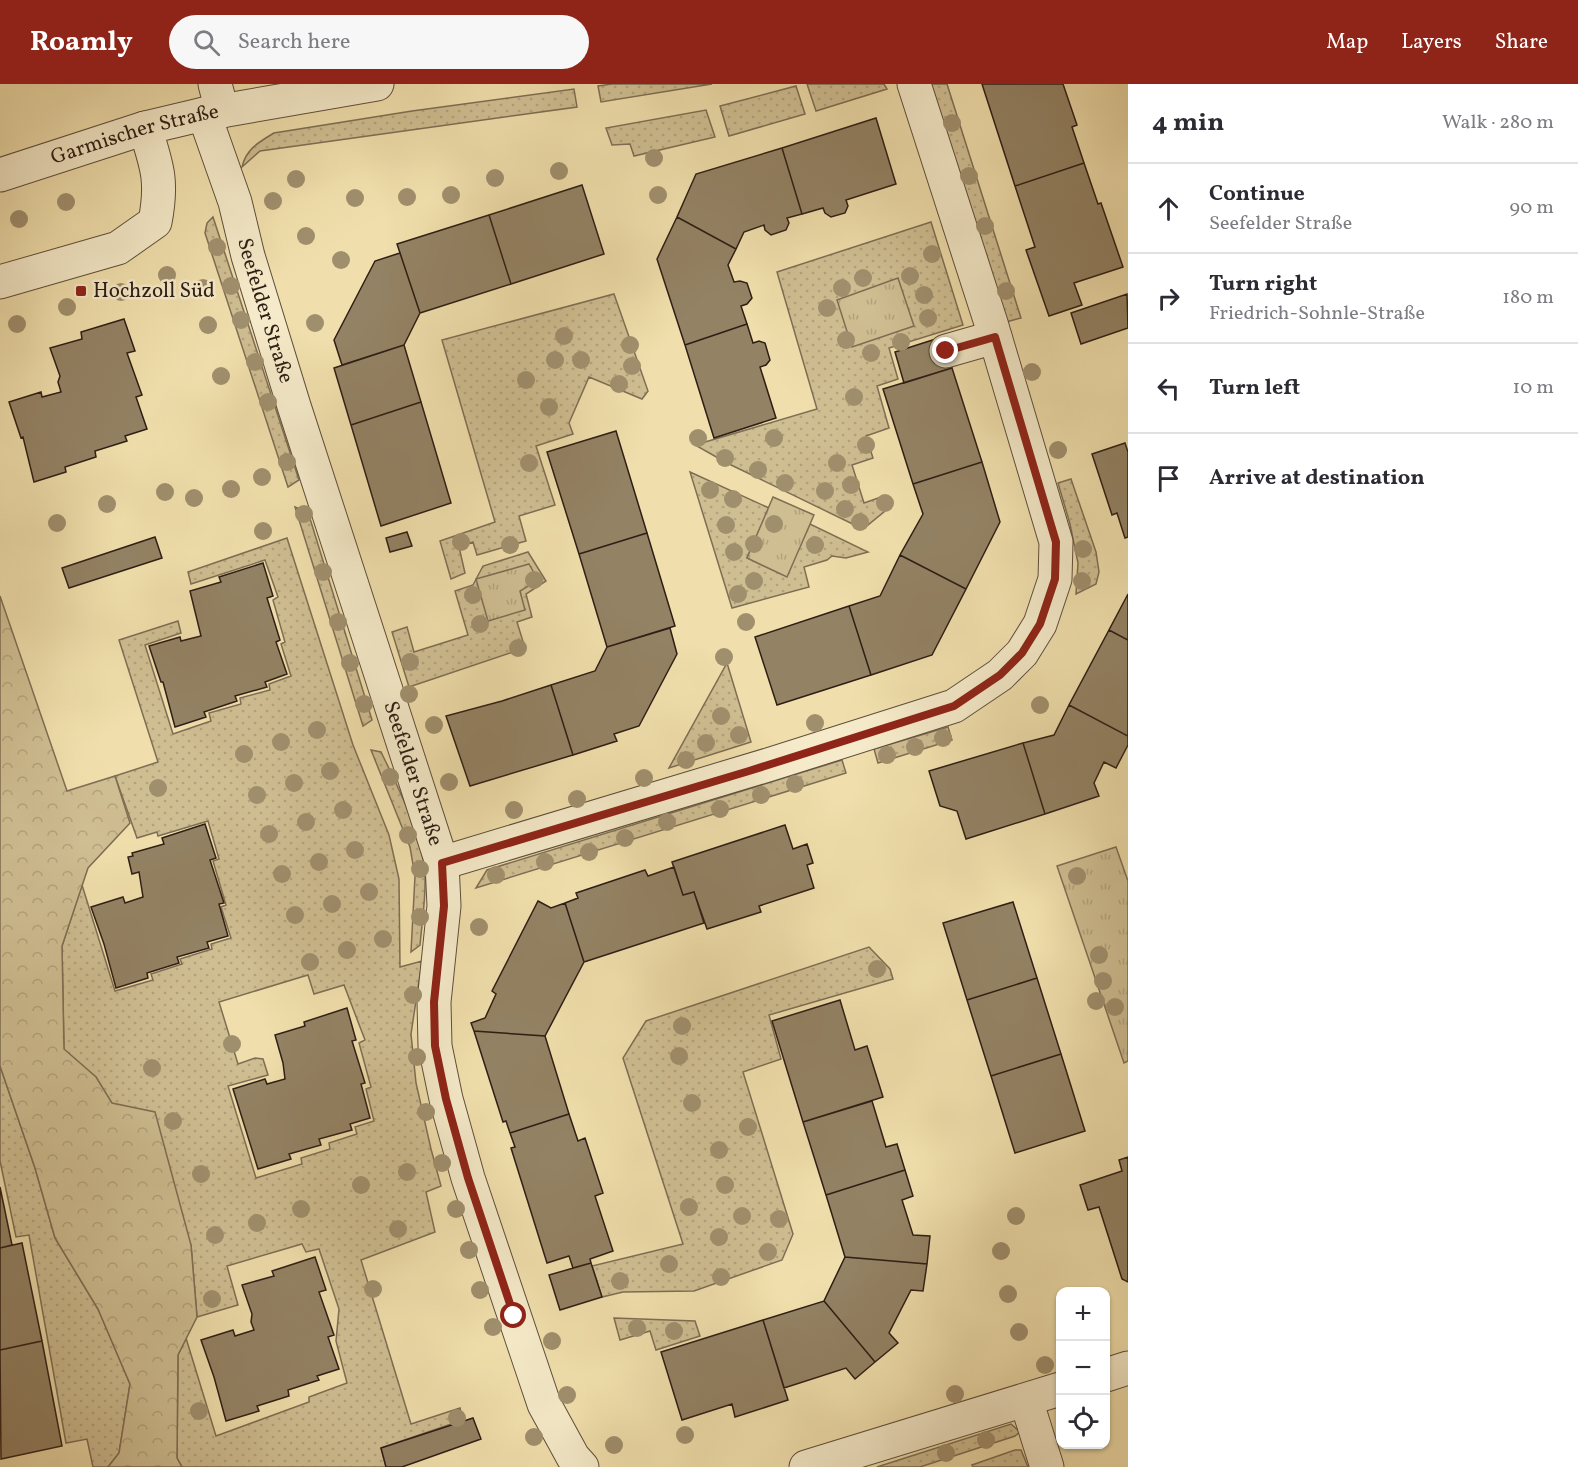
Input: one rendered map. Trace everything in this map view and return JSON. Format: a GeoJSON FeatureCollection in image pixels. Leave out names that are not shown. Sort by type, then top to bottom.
{"type":"FeatureCollection","features":[{"type":"Feature","properties":{"kind":"street","name":"Garmischer Straße"},"geometry":{"type":"LineString","coordinates":[[0,175],[145,128],[213,103],[377,84]]}},
{"type":"Feature","properties":{"kind":"street"},"geometry":{"type":"LineString","coordinates":[[442,863],[771,764],[954,706],[1000,675],[1022,653],[1040,624],[1055,579],[1056,542],[995,337],[914,84]]}},
{"type":"Feature","properties":{"kind":"street","name":"Seefelder Straße"},"geometry":{"type":"LineString","coordinates":[[213,103],[248,256],[294,406],[442,863],[444,906],[434,1002],[435,1046],[446,1099],[468,1178],[544,1404],[573,1457],[582,1467]]}},
{"type":"Feature","properties":{"kind":"street"},"geometry":{"type":"LineString","coordinates":[[0,282],[118,248],[155,222],[160,197],[158,171],[145,128]]}},
{"type":"Feature","properties":{"kind":"street"},"geometry":{"type":"LineString","coordinates":[[946,351],[995,337]]}},
{"type":"Feature","properties":{"kind":"street"},"geometry":{"type":"LineString","coordinates":[[1110,1374],[1128,1368]]}},
{"type":"Feature","properties":{"kind":"street"},"geometry":{"type":"LineString","coordinates":[[806,1467],[1056,1390]]}},
{"type":"Feature","properties":{"kind":"street"},"geometry":{"type":"LineString","coordinates":[[1026,1400],[1047,1467]]}},
{"type":"Feature","properties":{"kind":"green space"},"geometry":{"type":"Polygon","coordinates":[[[712,84],[601,102],[598,86],[712,84]]]}},
{"type":"Feature","properties":{"kind":"green space"},"geometry":{"type":"Polygon","coordinates":[[[807,84],[884,84],[887,89],[816,111],[807,84]]]}},
{"type":"Feature","properties":{"kind":"green space"},"geometry":{"type":"Polygon","coordinates":[[[931,84],[947,84],[1021,318],[1006,322],[931,84]]]}},
{"type":"Feature","properties":{"kind":"green space"},"geometry":{"type":"Polygon","coordinates":[[[796,86],[805,114],[729,136],[720,106],[796,86]]]}},
{"type":"Feature","properties":{"kind":"green space"},"geometry":{"type":"Polygon","coordinates":[[[574,89],[577,107],[260,151],[242,167],[250,151],[274,133],[574,89]]]}},
{"type":"Feature","properties":{"kind":"green space"},"geometry":{"type":"Polygon","coordinates":[[[706,110],[715,137],[634,156],[630,144],[612,145],[606,128],[706,110]]]}},
{"type":"Feature","properties":{"kind":"green space"},"geometry":{"type":"Polygon","coordinates":[[[213,217],[299,480],[288,487],[205,233],[207,223],[213,217]]]}},
{"type":"Feature","properties":{"kind":"green space"},"geometry":{"type":"Polygon","coordinates":[[[931,222],[963,325],[889,348],[898,379],[877,386],[889,428],[866,436],[873,458],[852,465],[864,503],[884,496],[890,507],[863,529],[695,445],[817,409],[777,272],[931,222]]]}},
{"type":"Feature","properties":{"kind":"green space"},"geometry":{"type":"Polygon","coordinates":[[[898,278],[914,326],[852,347],[837,300],[898,278]]]}},
{"type":"Feature","properties":{"kind":"green space"},"geometry":{"type":"Polygon","coordinates":[[[614,294],[648,391],[642,399],[589,377],[569,423],[573,434],[536,446],[555,505],[519,516],[526,541],[477,555],[473,542],[459,547],[465,573],[451,579],[440,541],[495,522],[442,340],[614,294]]]}},
{"type":"Feature","properties":{"kind":"green space"},"geometry":{"type":"Polygon","coordinates":[[[690,472],[769,508],[747,558],[786,576],[810,524],[868,552],[846,558],[832,556],[827,560],[804,567],[809,587],[732,608],[690,472]]]}},
{"type":"Feature","properties":{"kind":"green space"},"geometry":{"type":"Polygon","coordinates":[[[1071,479],[1096,552],[1099,572],[1096,584],[1076,594],[1078,563],[1058,483],[1071,479]]]}},
{"type":"Feature","properties":{"kind":"green space"},"geometry":{"type":"Polygon","coordinates":[[[773,497],[814,515],[787,577],[747,558],[773,497]]]}},
{"type":"Feature","properties":{"kind":"green space"},"geometry":{"type":"Polygon","coordinates":[[[295,507],[308,512],[372,720],[363,726],[295,507]]]}},
{"type":"Feature","properties":{"kind":"green space"},"geometry":{"type":"Polygon","coordinates":[[[287,538],[353,745],[389,835],[399,879],[400,967],[422,961],[411,1034],[416,1083],[441,1186],[426,1192],[435,1232],[361,1260],[411,1424],[460,1408],[463,1420],[381,1448],[386,1467],[182,1467],[177,1458],[178,1355],[186,1338],[216,1436],[309,1402],[309,1397],[347,1383],[336,1341],[339,1309],[319,1249],[306,1252],[302,1244],[227,1266],[238,1305],[197,1317],[191,1245],[96,1077],[64,1050],[62,946],[82,885],[115,991],[153,980],[151,974],[182,964],[180,959],[212,949],[211,944],[231,938],[221,907],[226,905],[213,861],[219,859],[208,821],[158,836],[157,832],[137,838],[115,776],[158,762],[119,640],[178,621],[181,633],[145,645],[173,734],[211,721],[209,713],[241,704],[240,698],[270,690],[269,684],[291,676],[281,644],[285,642],[273,600],[278,597],[265,560],[191,584],[188,572],[287,538]],[[308,975],[219,1002],[238,1064],[255,1058],[263,1059],[268,1075],[228,1086],[256,1178],[302,1164],[301,1158],[330,1149],[329,1143],[357,1134],[355,1127],[374,1121],[366,1089],[371,1087],[359,1043],[365,1040],[344,985],[314,994],[308,975]]]}},
{"type":"Feature","properties":{"kind":"green space"},"geometry":{"type":"Polygon","coordinates":[[[528,552],[546,581],[526,594],[532,617],[517,622],[525,648],[409,687],[392,632],[407,627],[414,652],[468,635],[455,591],[473,585],[483,566],[528,552]]]}},
{"type":"Feature","properties":{"kind":"green space"},"geometry":{"type":"Polygon","coordinates":[[[529,564],[538,580],[520,591],[525,610],[488,621],[476,579],[529,564]]]}},
{"type":"Feature","properties":{"kind":"green space"},"geometry":{"type":"Polygon","coordinates":[[[0,596],[67,791],[115,776],[130,823],[88,868],[62,946],[64,1049],[96,1077],[112,1103],[155,1112],[191,1245],[197,1317],[178,1355],[177,1458],[182,1467],[108,1467],[119,1453],[130,1384],[98,1309],[55,1238],[35,1168],[0,1066],[0,596]]]}},
{"type":"Feature","properties":{"kind":"green space"},"geometry":{"type":"Polygon","coordinates":[[[727,663],[751,742],[669,768],[727,663]]]}},
{"type":"Feature","properties":{"kind":"green space"},"geometry":{"type":"Polygon","coordinates":[[[948,727],[952,740],[878,763],[874,749],[948,727]]]}},
{"type":"Feature","properties":{"kind":"green space"},"geometry":{"type":"Polygon","coordinates":[[[371,750],[381,752],[409,812],[420,844],[425,892],[420,945],[411,952],[415,876],[410,847],[371,750]]]}},
{"type":"Feature","properties":{"kind":"green space"},"geometry":{"type":"Polygon","coordinates":[[[842,760],[846,773],[476,888],[487,870],[842,760]]]}},
{"type":"Feature","properties":{"kind":"green space"},"geometry":{"type":"Polygon","coordinates":[[[1116,847],[1128,881],[1128,1061],[1124,1063],[1057,866],[1116,847]]]}},
{"type":"Feature","properties":{"kind":"green space"},"geometry":{"type":"Polygon","coordinates":[[[869,947],[890,969],[893,979],[769,1015],[781,1059],[743,1072],[793,1234],[782,1260],[694,1291],[623,1292],[602,1297],[592,1266],[683,1244],[623,1058],[646,1021],[869,947]]]}},
{"type":"Feature","properties":{"kind":"green space"},"geometry":{"type":"Polygon","coordinates":[[[0,1066],[35,1168],[55,1238],[98,1309],[130,1384],[119,1453],[108,1467],[93,1467],[87,1439],[66,1443],[29,1235],[16,1237],[0,1161],[0,1066]]]}},
{"type":"Feature","properties":{"kind":"green space"},"geometry":{"type":"Polygon","coordinates":[[[614,1318],[695,1321],[700,1336],[656,1350],[650,1331],[620,1340],[614,1318]]]}},
{"type":"Feature","properties":{"kind":"green space"},"geometry":{"type":"Polygon","coordinates":[[[1011,1424],[1020,1432],[1015,1436],[920,1467],[877,1467],[1011,1424]]]}},
{"type":"Feature","properties":{"kind":"green space"},"geometry":{"type":"Polygon","coordinates":[[[1021,1450],[1028,1467],[973,1467],[972,1465],[1021,1450]]]}},
{"type":"Feature","properties":{"kind":"building"},"geometry":{"type":"Polygon","coordinates":[[[982,84],[1063,84],[1077,125],[1072,127],[1084,163],[1015,186],[982,84]]]}},
{"type":"Feature","properties":{"kind":"building"},"geometry":{"type":"Polygon","coordinates":[[[876,118],[896,184],[846,200],[848,206],[845,213],[831,217],[825,213],[823,208],[802,214],[782,148],[876,118]]]}},
{"type":"Feature","properties":{"kind":"building"},"geometry":{"type":"Polygon","coordinates":[[[782,148],[802,214],[787,218],[789,223],[786,230],[771,235],[765,230],[764,225],[744,232],[736,249],[677,217],[696,174],[782,148]]]}},
{"type":"Feature","properties":{"kind":"building"},"geometry":{"type":"Polygon","coordinates":[[[1084,163],[1098,204],[1101,203],[1123,267],[1074,283],[1082,305],[1049,316],[1026,250],[1035,247],[1015,186],[1084,163]]]}},
{"type":"Feature","properties":{"kind":"building"},"geometry":{"type":"Polygon","coordinates":[[[582,185],[604,254],[511,284],[489,215],[582,185]]]}},
{"type":"Feature","properties":{"kind":"building"},"geometry":{"type":"Polygon","coordinates":[[[489,215],[511,284],[420,313],[397,244],[489,215]]]}},
{"type":"Feature","properties":{"kind":"building"},"geometry":{"type":"Polygon","coordinates":[[[677,217],[736,249],[728,265],[734,282],[747,283],[752,298],[747,304],[741,306],[747,324],[685,345],[657,259],[677,217]]]}},
{"type":"Feature","properties":{"kind":"building"},"geometry":{"type":"Polygon","coordinates":[[[400,253],[420,313],[404,345],[342,365],[334,340],[375,261],[400,253]]]}},
{"type":"Feature","properties":{"kind":"building"},"geometry":{"type":"Polygon","coordinates":[[[1127,294],[1128,328],[1081,344],[1071,313],[1127,294]]]}},
{"type":"Feature","properties":{"kind":"building"},"geometry":{"type":"Polygon","coordinates":[[[124,319],[135,351],[127,353],[142,395],[136,397],[147,429],[125,436],[127,441],[95,451],[96,457],[65,467],[66,472],[34,482],[23,437],[21,438],[9,402],[41,392],[42,397],[61,392],[58,382],[60,376],[50,348],[82,339],[81,332],[124,319]]]}},
{"type":"Feature","properties":{"kind":"building"},"geometry":{"type":"Polygon","coordinates":[[[747,324],[753,343],[759,341],[765,343],[770,360],[766,365],[760,367],[776,418],[714,438],[685,345],[747,324]]]}},
{"type":"Feature","properties":{"kind":"building"},"geometry":{"type":"Polygon","coordinates":[[[942,337],[952,368],[904,383],[895,352],[942,337]]]}},
{"type":"Feature","properties":{"kind":"building"},"geometry":{"type":"Polygon","coordinates":[[[404,345],[421,402],[351,425],[334,368],[404,345]]]}},
{"type":"Feature","properties":{"kind":"building"},"geometry":{"type":"Polygon","coordinates":[[[952,368],[982,462],[913,484],[883,389],[952,368]]]}},
{"type":"Feature","properties":{"kind":"building"},"geometry":{"type":"Polygon","coordinates":[[[421,402],[451,503],[381,526],[351,425],[421,402]]]}},
{"type":"Feature","properties":{"kind":"building"},"geometry":{"type":"Polygon","coordinates":[[[616,431],[647,533],[579,554],[547,452],[616,431]]]}},
{"type":"Feature","properties":{"kind":"building"},"geometry":{"type":"Polygon","coordinates":[[[1125,443],[1128,452],[1128,537],[1125,538],[1117,513],[1112,515],[1092,454],[1125,443]]]}},
{"type":"Feature","properties":{"kind":"building"},"geometry":{"type":"Polygon","coordinates":[[[982,462],[1000,522],[966,589],[900,555],[923,514],[913,484],[982,462]]]}},
{"type":"Feature","properties":{"kind":"building"},"geometry":{"type":"Polygon","coordinates":[[[407,532],[412,546],[390,552],[386,538],[407,532]]]}},
{"type":"Feature","properties":{"kind":"building"},"geometry":{"type":"Polygon","coordinates":[[[647,533],[675,626],[607,647],[579,554],[647,533]]]}},
{"type":"Feature","properties":{"kind":"building"},"geometry":{"type":"Polygon","coordinates":[[[155,537],[162,558],[69,588],[62,568],[155,537]]]}},
{"type":"Feature","properties":{"kind":"building"},"geometry":{"type":"Polygon","coordinates":[[[900,555],[966,589],[932,655],[871,675],[849,606],[880,596],[900,555]]]}},
{"type":"Feature","properties":{"kind":"building"},"geometry":{"type":"Polygon","coordinates":[[[263,563],[273,596],[267,598],[280,640],[276,642],[287,674],[265,682],[267,687],[235,696],[237,701],[204,712],[206,717],[175,727],[163,682],[161,682],[149,646],[180,637],[181,641],[201,636],[190,591],[221,582],[219,577],[263,563]]]}},
{"type":"Feature","properties":{"kind":"building"},"geometry":{"type":"Polygon","coordinates":[[[1128,594],[1128,640],[1109,630],[1128,594]]]}},
{"type":"Feature","properties":{"kind":"building"},"geometry":{"type":"Polygon","coordinates":[[[849,606],[871,675],[777,705],[755,637],[849,606]]]}},
{"type":"Feature","properties":{"kind":"building"},"geometry":{"type":"Polygon","coordinates":[[[670,628],[677,654],[639,726],[614,734],[617,741],[573,755],[551,685],[595,671],[607,647],[670,628]]]}},
{"type":"Feature","properties":{"kind":"building"},"geometry":{"type":"Polygon","coordinates":[[[1109,630],[1128,640],[1128,736],[1069,705],[1109,630]]]}},
{"type":"Feature","properties":{"kind":"building"},"geometry":{"type":"Polygon","coordinates":[[[551,685],[573,755],[470,786],[446,716],[551,685]]]}},
{"type":"Feature","properties":{"kind":"building"},"geometry":{"type":"Polygon","coordinates":[[[1069,705],[1128,736],[1128,745],[1116,768],[1104,762],[1094,783],[1099,796],[1045,814],[1023,743],[1054,735],[1069,705]]]}},
{"type":"Feature","properties":{"kind":"building"},"geometry":{"type":"Polygon","coordinates":[[[1023,743],[1045,814],[966,839],[957,811],[940,806],[929,771],[1023,743]]]}},
{"type":"Feature","properties":{"kind":"building"},"geometry":{"type":"Polygon","coordinates":[[[205,824],[216,858],[210,860],[224,903],[219,904],[228,936],[207,942],[209,948],[177,957],[179,963],[147,973],[148,978],[116,988],[91,907],[123,897],[125,903],[143,897],[139,872],[132,874],[128,857],[133,856],[132,853],[164,844],[162,838],[205,824]]]}},
{"type":"Feature","properties":{"kind":"building"},"geometry":{"type":"Polygon","coordinates":[[[785,825],[793,849],[807,844],[813,863],[807,865],[814,888],[759,906],[761,912],[707,929],[694,892],[683,895],[672,862],[785,825]]]}},
{"type":"Feature","properties":{"kind":"building"},"geometry":{"type":"Polygon","coordinates":[[[674,867],[683,895],[694,892],[704,923],[584,962],[565,903],[578,898],[576,893],[645,870],[648,876],[674,867]]]}},
{"type":"Feature","properties":{"kind":"building"},"geometry":{"type":"Polygon","coordinates":[[[538,901],[551,908],[565,903],[584,962],[545,1036],[474,1031],[471,1023],[485,1018],[496,994],[492,991],[538,901]]]}},
{"type":"Feature","properties":{"kind":"building"},"geometry":{"type":"Polygon","coordinates":[[[1013,902],[1037,978],[967,1000],[943,923],[1013,902]]]}},
{"type":"Feature","properties":{"kind":"building"},"geometry":{"type":"Polygon","coordinates":[[[1037,978],[1061,1054],[991,1076],[967,1000],[1037,978]]]}},
{"type":"Feature","properties":{"kind":"building"},"geometry":{"type":"Polygon","coordinates":[[[840,1000],[855,1050],[867,1046],[883,1097],[803,1122],[772,1021],[840,1000]]]}},
{"type":"Feature","properties":{"kind":"building"},"geometry":{"type":"Polygon","coordinates":[[[347,1008],[356,1040],[352,1041],[365,1083],[361,1084],[370,1118],[350,1124],[352,1130],[319,1139],[321,1145],[289,1154],[291,1159],[258,1169],[233,1089],[265,1079],[267,1084],[285,1079],[275,1035],[305,1026],[304,1022],[347,1008]]]}},
{"type":"Feature","properties":{"kind":"building"},"geometry":{"type":"Polygon","coordinates":[[[474,1031],[545,1036],[569,1114],[510,1133],[506,1121],[503,1122],[474,1031]]]}},
{"type":"Feature","properties":{"kind":"building"},"geometry":{"type":"Polygon","coordinates":[[[1061,1054],[1085,1131],[1015,1153],[991,1076],[1061,1054]]]}},
{"type":"Feature","properties":{"kind":"building"},"geometry":{"type":"Polygon","coordinates":[[[872,1101],[886,1147],[897,1144],[905,1170],[826,1195],[803,1122],[872,1101]]]}},
{"type":"Feature","properties":{"kind":"building"},"geometry":{"type":"Polygon","coordinates":[[[569,1114],[578,1141],[585,1138],[603,1193],[595,1196],[613,1251],[590,1259],[591,1263],[573,1268],[569,1256],[547,1263],[511,1148],[515,1147],[510,1133],[569,1114]]]}},
{"type":"Feature","properties":{"kind":"building"},"geometry":{"type":"Polygon","coordinates":[[[1128,1157],[1128,1282],[1122,1279],[1099,1207],[1088,1210],[1080,1185],[1122,1171],[1119,1160],[1128,1157]]]}},
{"type":"Feature","properties":{"kind":"building"},"geometry":{"type":"Polygon","coordinates":[[[905,1170],[913,1196],[902,1200],[913,1235],[930,1236],[927,1264],[845,1257],[826,1195],[905,1170]]]}},
{"type":"Feature","properties":{"kind":"building"},"geometry":{"type":"Polygon","coordinates":[[[0,1187],[12,1245],[0,1248],[0,1187]]]}},
{"type":"Feature","properties":{"kind":"building"},"geometry":{"type":"Polygon","coordinates":[[[22,1243],[42,1341],[0,1350],[0,1248],[22,1243]]]}},
{"type":"Feature","properties":{"kind":"building"},"geometry":{"type":"Polygon","coordinates":[[[315,1257],[326,1290],[319,1292],[334,1335],[328,1337],[339,1369],[317,1376],[319,1380],[288,1390],[289,1396],[257,1406],[259,1411],[226,1421],[201,1340],[233,1330],[235,1336],[254,1330],[251,1322],[252,1314],[242,1285],[274,1276],[272,1271],[315,1257]]]}},
{"type":"Feature","properties":{"kind":"building"},"geometry":{"type":"Polygon","coordinates":[[[845,1257],[927,1264],[923,1291],[911,1290],[889,1333],[898,1343],[875,1362],[824,1301],[845,1257]]]}},
{"type":"Feature","properties":{"kind":"building"},"geometry":{"type":"Polygon","coordinates":[[[591,1263],[602,1297],[560,1310],[549,1275],[591,1263]]]}},
{"type":"Feature","properties":{"kind":"building"},"geometry":{"type":"Polygon","coordinates":[[[824,1301],[875,1362],[855,1379],[846,1368],[784,1388],[763,1320],[824,1301]]]}},
{"type":"Feature","properties":{"kind":"building"},"geometry":{"type":"Polygon","coordinates":[[[763,1320],[788,1400],[735,1417],[732,1404],[682,1420],[661,1352],[763,1320]]]}},
{"type":"Feature","properties":{"kind":"building"},"geometry":{"type":"Polygon","coordinates":[[[42,1341],[62,1446],[1,1459],[0,1350],[42,1341]]]}},
{"type":"Feature","properties":{"kind":"building"},"geometry":{"type":"Polygon","coordinates":[[[473,1418],[481,1439],[402,1467],[386,1467],[381,1448],[473,1418]]]}},
{"type":"Feature","properties":{"kind":"place","name":"Hochzoll Süd"},"geometry":{"type":"Point","coordinates":[81,291]}},
{"type":"Feature","properties":{"kind":"route"},"geometry":{"type":"LineString","coordinates":[[514,1316],[468,1178],[446,1099],[435,1046],[434,1002],[444,906],[442,863],[749,771],[954,706],[1000,675],[1022,653],[1040,624],[1055,579],[1056,542],[995,337],[946,351]]}}]}
